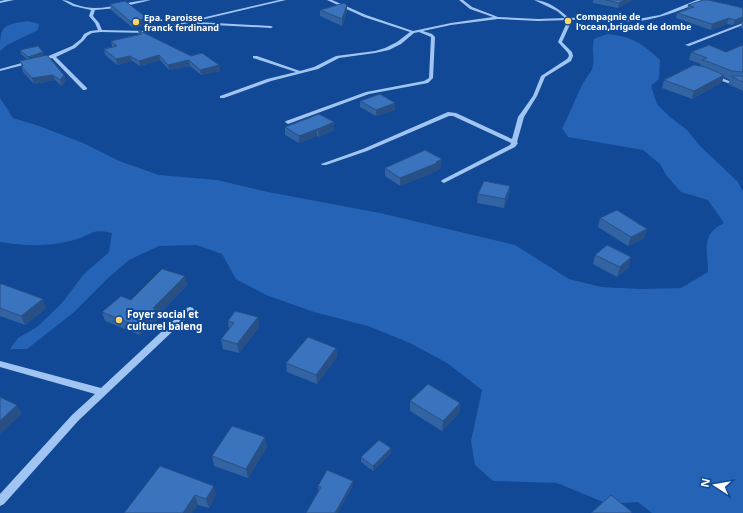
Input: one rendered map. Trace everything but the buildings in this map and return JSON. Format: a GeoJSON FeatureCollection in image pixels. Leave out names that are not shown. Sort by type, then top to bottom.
{"type":"FeatureCollection","features":[{"type":"Feature","properties":{"kind":"street"},"geometry":{"type":"LineString","coordinates":[[0,2],[12,0]]}},
{"type":"Feature","properties":{"kind":"street"},"geometry":{"type":"LineString","coordinates":[[64,0],[86,9],[107,8],[149,0]]}},
{"type":"Feature","properties":{"kind":"street"},"geometry":{"type":"LineString","coordinates":[[0,70],[54,57],[80,43],[84,39],[85,35],[91,32],[146,32],[284,0]]}},
{"type":"Feature","properties":{"kind":"street"},"geometry":{"type":"LineString","coordinates":[[288,122],[368,93],[426,82],[431,78],[433,37],[431,35],[416,32],[365,16],[329,0]]}},
{"type":"Feature","properties":{"kind":"street"},"geometry":{"type":"LineString","coordinates":[[461,0],[471,8],[498,18]]}},
{"type":"Feature","properties":{"kind":"street"},"geometry":{"type":"LineString","coordinates":[[536,0],[558,10],[570,20]]}},
{"type":"Feature","properties":{"kind":"street"},"geometry":{"type":"LineString","coordinates":[[222,97],[298,71],[316,68],[341,57],[360,55],[387,49],[416,32],[452,24],[498,18],[570,20],[586,18],[638,20],[660,16],[699,1]]}},
{"type":"Feature","properties":{"kind":"street"},"geometry":{"type":"LineString","coordinates":[[93,9],[92,16],[97,22],[101,31]]}},
{"type":"Feature","properties":{"kind":"street"},"geometry":{"type":"LineString","coordinates":[[444,181],[509,149],[515,143],[521,117],[535,96],[543,76],[569,60],[571,56],[570,52],[560,42],[570,20]]}},
{"type":"Feature","properties":{"kind":"street"},"geometry":{"type":"LineString","coordinates":[[187,23],[271,27]]}},
{"type":"Feature","properties":{"kind":"street"},"geometry":{"type":"LineString","coordinates":[[687,45],[743,24]]}},
{"type":"Feature","properties":{"kind":"street"},"geometry":{"type":"LineString","coordinates":[[54,57],[85,89]]}},
{"type":"Feature","properties":{"kind":"street"},"geometry":{"type":"LineString","coordinates":[[255,57],[298,71]]}},
{"type":"Feature","properties":{"kind":"street"},"geometry":{"type":"LineString","coordinates":[[710,74],[728,82],[743,82]]}},
{"type":"Feature","properties":{"kind":"street"},"geometry":{"type":"LineString","coordinates":[[324,164],[365,150],[448,114],[454,114],[515,143]]}},
{"type":"Feature","properties":{"kind":"street"},"geometry":{"type":"LineString","coordinates":[[0,501],[74,418],[190,310]]}},
{"type":"Feature","properties":{"kind":"street"},"geometry":{"type":"LineString","coordinates":[[0,364],[102,392]]}},
{"type":"Feature","properties":{"kind":"shaded area"},"geometry":{"type":"Polygon","coordinates":[[[28,21],[39,24],[38,30],[7,45],[0,51],[2,31],[8,25],[28,21]]]}},
{"type":"Feature","properties":{"kind":"shaded area"},"geometry":{"type":"Polygon","coordinates":[[[607,34],[630,39],[648,49],[660,60],[659,79],[651,86],[657,104],[670,117],[687,130],[700,146],[738,182],[743,192],[743,513],[652,513],[638,502],[608,504],[557,483],[493,481],[475,465],[471,441],[482,390],[447,363],[410,343],[368,326],[314,312],[266,295],[236,279],[222,254],[197,245],[159,246],[129,260],[108,278],[73,313],[27,349],[10,349],[18,338],[37,327],[62,303],[83,275],[109,252],[112,233],[100,231],[74,240],[46,245],[0,242],[0,98],[13,118],[42,127],[83,143],[119,161],[159,175],[217,180],[268,192],[380,213],[515,245],[569,279],[601,287],[641,289],[681,288],[708,272],[708,238],[711,232],[724,223],[708,200],[681,192],[666,175],[660,164],[643,150],[568,137],[562,128],[585,80],[591,71],[593,63],[594,39],[607,34]]]}},
{"type":"Feature","properties":{"kind":"place","name":"Compagnie de l'ocean,brigade de dombe"},"geometry":{"type":"Point","coordinates":[568,21]}},
{"type":"Feature","properties":{"kind":"place","name":"Epa. Paroisse franck ferdinand"},"geometry":{"type":"Point","coordinates":[136,22]}},
{"type":"Feature","properties":{"kind":"place","name":"Foyer social et culturel baleng"},"geometry":{"type":"Point","coordinates":[119,320]}}]}
